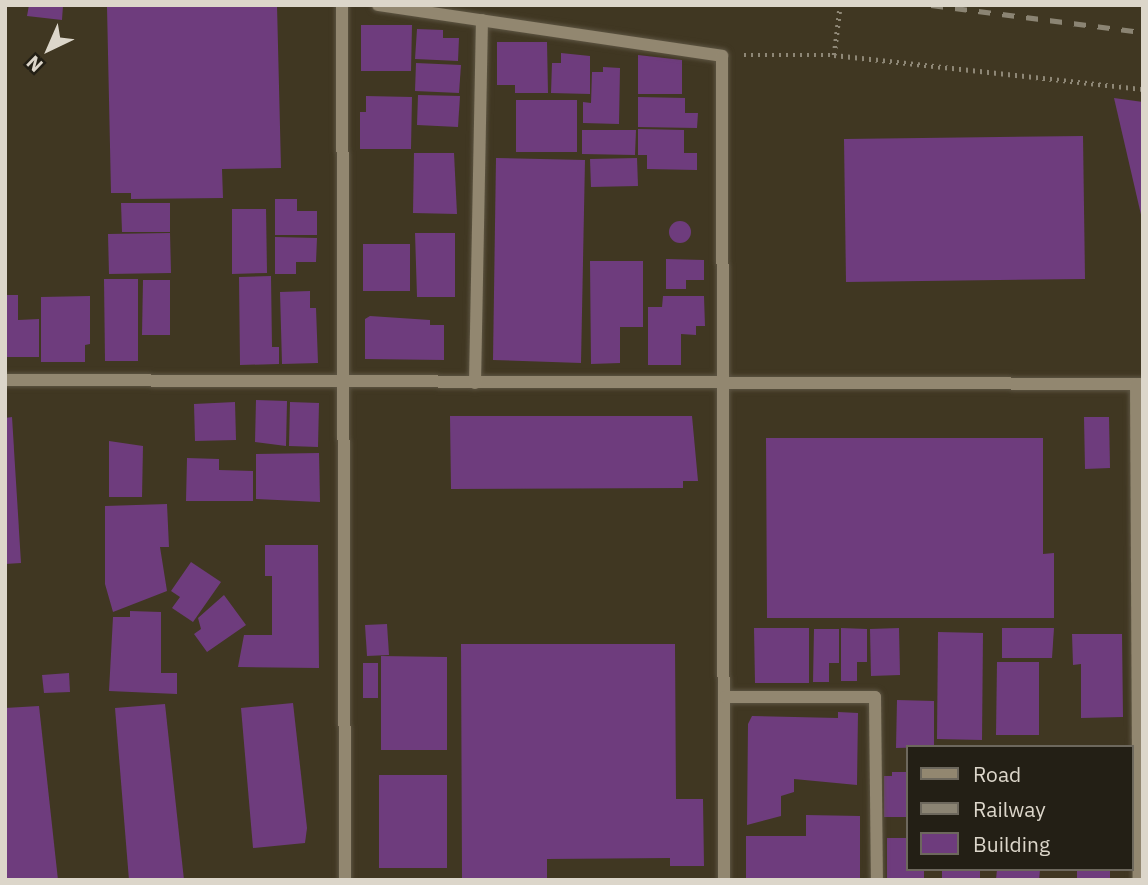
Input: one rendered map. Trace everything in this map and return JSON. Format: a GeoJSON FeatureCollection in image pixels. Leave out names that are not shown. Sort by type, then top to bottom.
{"type":"FeatureCollection","features":[{"type":"Feature","properties":{"kind":"street"},"geometry":{"type":"LineString","coordinates":[[342,5],[345,880]]}},
{"type":"Feature","properties":{"kind":"street"},"geometry":{"type":"LineString","coordinates":[[378,5],[722,55],[725,382],[724,880]]}},
{"type":"Feature","properties":{"kind":"street"},"geometry":{"type":"LineString","coordinates":[[475,383],[482,20]]}},
{"type":"Feature","properties":{"kind":"street"},"geometry":{"type":"LineString","coordinates":[[5,380],[1139,384],[1139,880]]}},
{"type":"Feature","properties":{"kind":"street"},"geometry":{"type":"LineString","coordinates":[[725,697],[876,697],[877,880]]}},
{"type":"Feature","properties":{"kind":"path"},"geometry":{"type":"LineString","coordinates":[[834,55],[840,5]]}},
{"type":"Feature","properties":{"kind":"path"},"geometry":{"type":"LineString","coordinates":[[722,55],[834,55],[1143,89]]}},
{"type":"Feature","properties":{"kind":"building"},"geometry":{"type":"Polygon","coordinates":[[[29,5],[63,5],[62,20],[27,16],[29,5]]]}},
{"type":"Feature","properties":{"kind":"building"},"geometry":{"type":"Polygon","coordinates":[[[277,5],[281,168],[222,169],[223,198],[131,199],[131,193],[111,193],[107,7],[277,5]]]}},
{"type":"Feature","properties":{"kind":"building"},"geometry":{"type":"Polygon","coordinates":[[[361,25],[412,25],[411,71],[361,71],[361,25]]]}},
{"type":"Feature","properties":{"kind":"building"},"geometry":{"type":"Polygon","coordinates":[[[417,29],[443,30],[443,38],[459,38],[458,61],[415,59],[417,29]]]}},
{"type":"Feature","properties":{"kind":"building"},"geometry":{"type":"Polygon","coordinates":[[[497,42],[547,42],[548,93],[515,93],[515,85],[497,85],[497,42]]]}},
{"type":"Feature","properties":{"kind":"building"},"geometry":{"type":"Polygon","coordinates":[[[561,53],[590,56],[590,94],[551,93],[552,63],[561,63],[561,53]]]}},
{"type":"Feature","properties":{"kind":"building"},"geometry":{"type":"Polygon","coordinates":[[[638,55],[682,60],[682,94],[638,94],[638,55]]]}},
{"type":"Feature","properties":{"kind":"building"},"geometry":{"type":"Polygon","coordinates":[[[416,63],[461,65],[459,93],[415,91],[416,63]]]}},
{"type":"Feature","properties":{"kind":"building"},"geometry":{"type":"Polygon","coordinates":[[[603,67],[620,68],[619,124],[583,123],[583,102],[591,103],[592,72],[603,72],[603,67]]]}},
{"type":"Feature","properties":{"kind":"building"},"geometry":{"type":"Polygon","coordinates":[[[418,95],[460,96],[458,127],[417,125],[418,95]]]}},
{"type":"Feature","properties":{"kind":"building"},"geometry":{"type":"Polygon","coordinates":[[[366,96],[412,97],[411,149],[360,149],[360,112],[366,112],[366,96]]]}},
{"type":"Feature","properties":{"kind":"building"},"geometry":{"type":"Polygon","coordinates":[[[638,97],[685,98],[685,113],[698,113],[697,128],[638,127],[638,97]]]}},
{"type":"Feature","properties":{"kind":"building"},"geometry":{"type":"Polygon","coordinates":[[[1114,98],[1143,102],[1142,219],[1114,98]]]}},
{"type":"Feature","properties":{"kind":"building"},"geometry":{"type":"Polygon","coordinates":[[[516,100],[577,100],[577,152],[516,152],[516,100]]]}},
{"type":"Feature","properties":{"kind":"building"},"geometry":{"type":"Polygon","coordinates":[[[638,129],[684,130],[684,153],[697,153],[697,170],[647,169],[647,155],[638,155],[638,129]]]}},
{"type":"Feature","properties":{"kind":"building"},"geometry":{"type":"Polygon","coordinates":[[[582,130],[636,130],[635,155],[582,154],[582,130]]]}},
{"type":"Feature","properties":{"kind":"building"},"geometry":{"type":"Polygon","coordinates":[[[1083,136],[1085,279],[846,282],[844,139],[1083,136]]]}},
{"type":"Feature","properties":{"kind":"building"},"geometry":{"type":"Polygon","coordinates":[[[414,153],[454,153],[457,214],[413,213],[414,153]]]}},
{"type":"Feature","properties":{"kind":"building"},"geometry":{"type":"Polygon","coordinates":[[[496,158],[585,160],[581,363],[493,360],[496,158]]]}},
{"type":"Feature","properties":{"kind":"building"},"geometry":{"type":"Polygon","coordinates":[[[637,158],[638,186],[591,187],[590,159],[637,158]]]}},
{"type":"Feature","properties":{"kind":"building"},"geometry":{"type":"Polygon","coordinates":[[[275,199],[297,199],[297,211],[317,211],[317,235],[275,235],[275,199]]]}},
{"type":"Feature","properties":{"kind":"building"},"geometry":{"type":"Polygon","coordinates":[[[121,203],[170,203],[170,232],[122,232],[121,203]]]}},
{"type":"Feature","properties":{"kind":"building"},"geometry":{"type":"Polygon","coordinates":[[[232,209],[266,209],[267,273],[232,274],[232,209]]]}},
{"type":"Feature","properties":{"kind":"building"},"geometry":{"type":"Polygon","coordinates":[[[680,221],[688,224],[691,232],[688,240],[680,243],[672,240],[669,232],[672,224],[680,221]]]}},
{"type":"Feature","properties":{"kind":"building"},"geometry":{"type":"Polygon","coordinates":[[[170,233],[171,273],[109,274],[108,234],[170,233]]]}},
{"type":"Feature","properties":{"kind":"building"},"geometry":{"type":"Polygon","coordinates":[[[415,233],[455,233],[455,297],[417,297],[415,233]]]}},
{"type":"Feature","properties":{"kind":"building"},"geometry":{"type":"Polygon","coordinates":[[[275,237],[317,238],[316,262],[296,262],[296,274],[275,274],[275,237]]]}},
{"type":"Feature","properties":{"kind":"building"},"geometry":{"type":"Polygon","coordinates":[[[363,244],[410,244],[410,291],[363,291],[363,244]]]}},
{"type":"Feature","properties":{"kind":"building"},"geometry":{"type":"Polygon","coordinates":[[[666,259],[704,260],[704,280],[686,280],[686,289],[666,289],[666,259]]]}},
{"type":"Feature","properties":{"kind":"building"},"geometry":{"type":"Polygon","coordinates":[[[590,261],[643,261],[643,327],[620,327],[620,363],[591,364],[590,261]]]}},
{"type":"Feature","properties":{"kind":"building"},"geometry":{"type":"Polygon","coordinates":[[[271,276],[272,347],[279,347],[279,364],[240,365],[239,277],[271,276]]]}},
{"type":"Feature","properties":{"kind":"building"},"geometry":{"type":"Polygon","coordinates":[[[104,279],[138,279],[138,361],[105,361],[104,279]]]}},
{"type":"Feature","properties":{"kind":"building"},"geometry":{"type":"Polygon","coordinates":[[[143,280],[170,280],[170,335],[142,335],[143,280]]]}},
{"type":"Feature","properties":{"kind":"building"},"geometry":{"type":"Polygon","coordinates":[[[310,291],[310,308],[316,308],[318,363],[282,364],[280,292],[310,291]]]}},
{"type":"Feature","properties":{"kind":"building"},"geometry":{"type":"Polygon","coordinates":[[[5,295],[18,295],[18,320],[39,319],[39,357],[5,357],[5,295]]]}},
{"type":"Feature","properties":{"kind":"building"},"geometry":{"type":"Polygon","coordinates":[[[90,296],[90,344],[85,345],[85,362],[41,362],[41,297],[90,296]]]}},
{"type":"Feature","properties":{"kind":"building"},"geometry":{"type":"Polygon","coordinates":[[[663,296],[704,296],[705,326],[696,326],[696,335],[681,334],[681,365],[648,365],[648,307],[662,307],[663,296]]]}},
{"type":"Feature","properties":{"kind":"building"},"geometry":{"type":"Polygon","coordinates":[[[370,316],[430,320],[430,325],[444,325],[444,360],[365,359],[365,319],[370,316]]]}},
{"type":"Feature","properties":{"kind":"building"},"geometry":{"type":"Polygon","coordinates":[[[256,400],[287,401],[286,446],[255,442],[256,400]]]}},
{"type":"Feature","properties":{"kind":"building"},"geometry":{"type":"Polygon","coordinates":[[[235,402],[236,440],[195,441],[194,404],[235,402]]]}},
{"type":"Feature","properties":{"kind":"building"},"geometry":{"type":"Polygon","coordinates":[[[290,402],[319,403],[318,447],[289,446],[290,402]]]}},
{"type":"Feature","properties":{"kind":"building"},"geometry":{"type":"Polygon","coordinates":[[[450,416],[692,416],[698,481],[683,481],[683,488],[451,489],[450,416]]]}},
{"type":"Feature","properties":{"kind":"building"},"geometry":{"type":"Polygon","coordinates":[[[12,417],[21,563],[5,564],[5,418],[12,417]]]}},
{"type":"Feature","properties":{"kind":"building"},"geometry":{"type":"Polygon","coordinates":[[[1084,417],[1109,417],[1110,468],[1085,469],[1084,417]]]}},
{"type":"Feature","properties":{"kind":"building"},"geometry":{"type":"Polygon","coordinates":[[[766,438],[1043,438],[1043,554],[1054,553],[1054,618],[767,618],[766,438]]]}},
{"type":"Feature","properties":{"kind":"building"},"geometry":{"type":"Polygon","coordinates":[[[109,441],[143,446],[142,497],[109,497],[109,441]]]}},
{"type":"Feature","properties":{"kind":"building"},"geometry":{"type":"Polygon","coordinates":[[[319,453],[320,502],[256,499],[256,454],[319,453]]]}},
{"type":"Feature","properties":{"kind":"building"},"geometry":{"type":"Polygon","coordinates":[[[187,458],[219,459],[219,470],[253,471],[253,501],[186,501],[187,458]]]}},
{"type":"Feature","properties":{"kind":"building"},"geometry":{"type":"Polygon","coordinates":[[[167,504],[169,547],[160,547],[167,591],[113,612],[105,584],[105,506],[167,504]]]}},
{"type":"Feature","properties":{"kind":"building"},"geometry":{"type":"Polygon","coordinates":[[[265,545],[318,545],[319,668],[238,667],[244,635],[272,635],[272,576],[265,576],[265,545]]]}},
{"type":"Feature","properties":{"kind":"building"},"geometry":{"type":"Polygon","coordinates":[[[191,562],[221,582],[193,622],[172,608],[180,597],[171,591],[191,562]]]}},
{"type":"Feature","properties":{"kind":"building"},"geometry":{"type":"Polygon","coordinates":[[[224,595],[246,625],[207,652],[194,634],[201,629],[198,618],[224,595]]]}},
{"type":"Feature","properties":{"kind":"building"},"geometry":{"type":"Polygon","coordinates":[[[130,611],[161,612],[161,673],[177,673],[177,694],[109,691],[113,617],[130,617],[130,611]]]}},
{"type":"Feature","properties":{"kind":"building"},"geometry":{"type":"Polygon","coordinates":[[[387,624],[389,655],[367,656],[365,625],[387,624]]]}},
{"type":"Feature","properties":{"kind":"building"},"geometry":{"type":"Polygon","coordinates":[[[754,628],[809,628],[809,683],[755,683],[754,628]]]}},
{"type":"Feature","properties":{"kind":"building"},"geometry":{"type":"Polygon","coordinates":[[[841,628],[867,629],[867,662],[857,662],[857,681],[841,681],[841,628]]]}},
{"type":"Feature","properties":{"kind":"building"},"geometry":{"type":"Polygon","coordinates":[[[899,628],[900,675],[871,676],[870,629],[899,628]]]}},
{"type":"Feature","properties":{"kind":"building"},"geometry":{"type":"Polygon","coordinates":[[[1002,628],[1054,628],[1052,658],[1002,658],[1002,628]]]}},
{"type":"Feature","properties":{"kind":"building"},"geometry":{"type":"Polygon","coordinates":[[[814,629],[839,629],[839,663],[829,663],[829,682],[813,682],[814,629]]]}},
{"type":"Feature","properties":{"kind":"building"},"geometry":{"type":"Polygon","coordinates":[[[938,632],[983,633],[982,740],[937,739],[938,632]]]}},
{"type":"Feature","properties":{"kind":"building"},"geometry":{"type":"Polygon","coordinates":[[[1072,634],[1122,634],[1123,717],[1081,718],[1081,664],[1073,665],[1072,634]]]}},
{"type":"Feature","properties":{"kind":"building"},"geometry":{"type":"Polygon","coordinates":[[[461,644],[675,644],[676,799],[703,799],[704,866],[670,866],[670,858],[547,859],[547,880],[462,880],[461,644]]]}},
{"type":"Feature","properties":{"kind":"building"},"geometry":{"type":"Polygon","coordinates":[[[381,656],[447,657],[447,750],[381,750],[381,656]]]}},
{"type":"Feature","properties":{"kind":"building"},"geometry":{"type":"Polygon","coordinates":[[[997,662],[1039,662],[1039,735],[996,735],[997,662]]]}},
{"type":"Feature","properties":{"kind":"building"},"geometry":{"type":"Polygon","coordinates":[[[363,663],[378,663],[378,698],[363,698],[363,663]]]}},
{"type":"Feature","properties":{"kind":"building"},"geometry":{"type":"Polygon","coordinates":[[[69,673],[70,692],[44,693],[42,675],[69,673]]]}},
{"type":"Feature","properties":{"kind":"building"},"geometry":{"type":"Polygon","coordinates":[[[897,700],[934,701],[934,745],[906,745],[906,748],[896,748],[897,700]]]}},
{"type":"Feature","properties":{"kind":"building"},"geometry":{"type":"Polygon","coordinates":[[[293,703],[307,828],[305,843],[253,848],[241,708],[293,703]]]}},
{"type":"Feature","properties":{"kind":"building"},"geometry":{"type":"Polygon","coordinates":[[[165,704],[184,880],[129,880],[115,708],[165,704]]]}},
{"type":"Feature","properties":{"kind":"building"},"geometry":{"type":"Polygon","coordinates":[[[39,706],[58,880],[5,880],[5,708],[39,706]]]}},
{"type":"Feature","properties":{"kind":"building"},"geometry":{"type":"Polygon","coordinates":[[[838,712],[858,713],[857,785],[794,779],[794,792],[781,796],[781,816],[747,825],[748,724],[752,716],[838,718],[838,712]]]}},
{"type":"Feature","properties":{"kind":"building"},"geometry":{"type":"Polygon","coordinates":[[[892,772],[906,772],[906,817],[884,817],[884,776],[892,776],[892,772]]]}},
{"type":"Feature","properties":{"kind":"building"},"geometry":{"type":"Polygon","coordinates":[[[379,775],[447,775],[447,868],[379,868],[379,775]]]}},
{"type":"Feature","properties":{"kind":"building"},"geometry":{"type":"Polygon","coordinates":[[[806,815],[860,816],[860,879],[746,880],[746,836],[806,836],[806,815]]]}},
{"type":"Feature","properties":{"kind":"building"},"geometry":{"type":"Polygon","coordinates":[[[887,838],[906,838],[906,871],[924,871],[924,880],[887,880],[887,838]]]}},
{"type":"Feature","properties":{"kind":"building"},"geometry":{"type":"Polygon","coordinates":[[[942,871],[980,871],[980,880],[942,880],[942,871]]]}},
{"type":"Feature","properties":{"kind":"building"},"geometry":{"type":"Polygon","coordinates":[[[997,871],[1040,871],[1039,880],[996,880],[997,871]]]}},
{"type":"Feature","properties":{"kind":"building"},"geometry":{"type":"Polygon","coordinates":[[[1077,871],[1110,871],[1110,880],[1077,880],[1077,871]]]}},
{"type":"Feature","properties":{"kind":"railway"},"geometry":{"type":"LineString","coordinates":[[931,5],[1143,32]]}}]}
